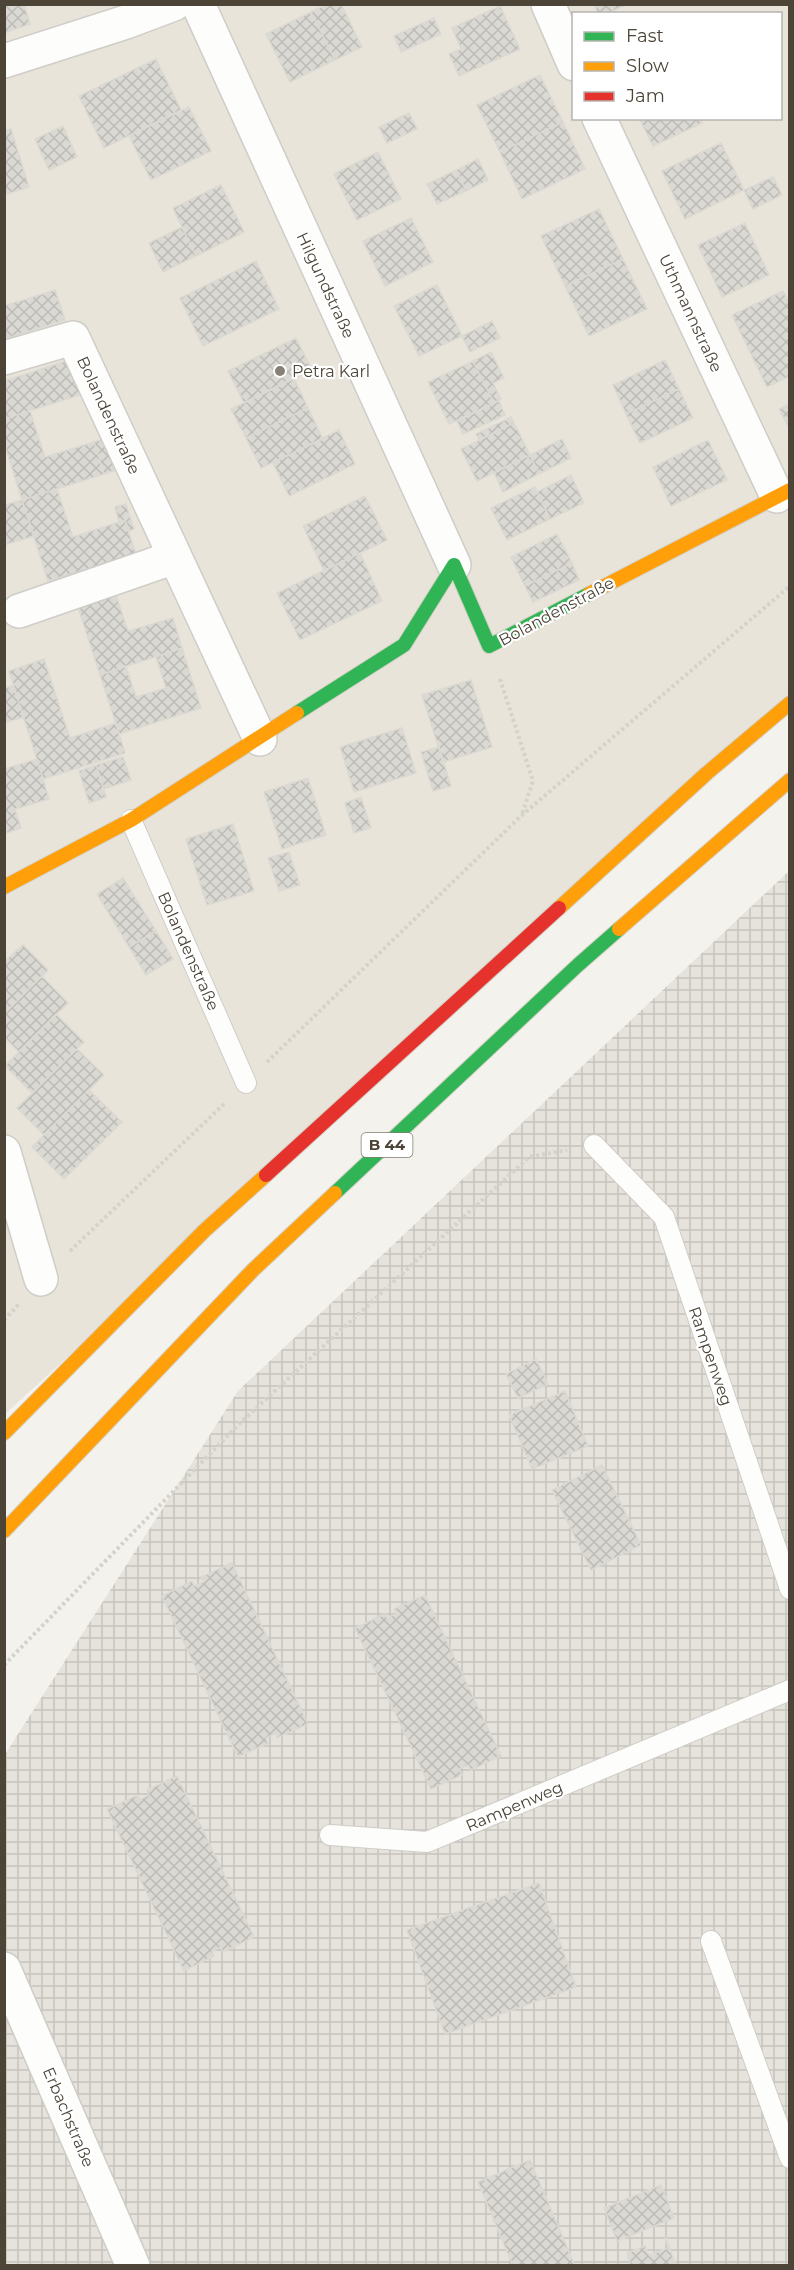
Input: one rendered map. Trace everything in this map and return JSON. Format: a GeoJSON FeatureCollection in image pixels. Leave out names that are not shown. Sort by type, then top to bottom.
{"type":"FeatureCollection","features":[{"type":"Feature","properties":{"kind":"main road","name":"Bolandenstraße"},"geometry":{"type":"LineString","coordinates":[[454,565],[489,646],[783,493]]}},
{"type":"Feature","properties":{"kind":"main road"},"geometry":{"type":"LineString","coordinates":[[4,887],[131,820],[404,645],[454,565]]}},
{"type":"Feature","properties":{"kind":"main road"},"geometry":{"type":"LineString","coordinates":[[4,1433],[204,1231],[706,773],[789,703]]}},
{"type":"Feature","properties":{"kind":"main road","name":"B 44"},"geometry":{"type":"LineString","coordinates":[[4,1531],[253,1270],[578,965],[789,780]]}},
{"type":"Feature","properties":{"kind":"street"},"geometry":{"type":"LineString","coordinates":[[4,61],[174,4]]}},
{"type":"Feature","properties":{"kind":"street","name":"Hilgundstraße"},"geometry":{"type":"LineString","coordinates":[[198,4],[454,565]]}},
{"type":"Feature","properties":{"kind":"street"},"geometry":{"type":"LineString","coordinates":[[548,4],[572,62]]}},
{"type":"Feature","properties":{"kind":"street","name":"Uthmannstraße"},"geometry":{"type":"LineString","coordinates":[[599,120],[783,493]]}},
{"type":"Feature","properties":{"kind":"street","name":"Bolandenstraße"},"geometry":{"type":"LineString","coordinates":[[4,358],[73,338],[260,739]]}},
{"type":"Feature","properties":{"kind":"street"},"geometry":{"type":"LineString","coordinates":[[20,610],[175,556]]}},
{"type":"Feature","properties":{"kind":"street"},"geometry":{"type":"LineString","coordinates":[[4,1152],[42,1279]]}},
{"type":"Feature","properties":{"kind":"street","name":"Erbachstraße"},"geometry":{"type":"LineString","coordinates":[[4,1969],[133,2265]]}},
{"type":"Feature","properties":{"kind":"lane","name":"Bolandenstraße"},"geometry":{"type":"LineString","coordinates":[[131,820],[246,1083]]}},
{"type":"Feature","properties":{"kind":"lane","name":"Rampenweg"},"geometry":{"type":"LineString","coordinates":[[594,1146],[664,1217],[789,1589]]}},
{"type":"Feature","properties":{"kind":"lane","name":"Rampenweg"},"geometry":{"type":"LineString","coordinates":[[330,1835],[427,1842],[789,1689]]}},
{"type":"Feature","properties":{"kind":"lane"},"geometry":{"type":"LineString","coordinates":[[711,1941],[789,2158]]}},
{"type":"Feature","properties":{"kind":"path"},"geometry":{"type":"LineString","coordinates":[[4,1320],[42,1279],[521,816],[789,586]]}},
{"type":"Feature","properties":{"kind":"path"},"geometry":{"type":"LineString","coordinates":[[489,646],[533,781],[521,816]]}},
{"type":"Feature","properties":{"kind":"path"},"geometry":{"type":"LineString","coordinates":[[4,1665],[240,1423],[530,1157],[594,1146]]}},
{"type":"Feature","properties":{"kind":"shaded area"},"geometry":{"type":"Polygon","coordinates":[[[5,5],[789,5],[789,700],[5,1414],[5,5]]]}},
{"type":"Feature","properties":{"kind":"shaded area"},"geometry":{"type":"Polygon","coordinates":[[[789,871],[789,2265],[5,2265],[4,1756],[238,1391],[789,871]]]}},
{"type":"Feature","properties":{"kind":"building"},"geometry":{"type":"Polygon","coordinates":[[[4,4],[24,4],[30,24],[4,33],[4,4]]]}},
{"type":"Feature","properties":{"kind":"building"},"geometry":{"type":"Polygon","coordinates":[[[327,4],[341,4],[362,47],[335,60],[311,12],[327,4]]]}},
{"type":"Feature","properties":{"kind":"building"},"geometry":{"type":"Polygon","coordinates":[[[594,4],[627,4],[611,12],[597,12],[594,4]]]}},
{"type":"Feature","properties":{"kind":"building"},"geometry":{"type":"Polygon","coordinates":[[[500,6],[520,49],[459,76],[449,54],[461,49],[452,28],[500,6]]]}},
{"type":"Feature","properties":{"kind":"building"},"geometry":{"type":"Polygon","coordinates":[[[311,12],[335,60],[290,82],[266,34],[311,12]]]}},
{"type":"Feature","properties":{"kind":"building"},"geometry":{"type":"Polygon","coordinates":[[[434,18],[441,34],[401,52],[394,36],[434,18]]]}},
{"type":"Feature","properties":{"kind":"building"},"geometry":{"type":"Polygon","coordinates":[[[156,59],[181,110],[104,148],[79,96],[156,59]]]}},
{"type":"Feature","properties":{"kind":"building"},"geometry":{"type":"Polygon","coordinates":[[[540,75],[563,122],[500,152],[477,105],[540,75]]]}},
{"type":"Feature","properties":{"kind":"building"},"geometry":{"type":"Polygon","coordinates":[[[189,107],[211,151],[151,180],[129,136],[189,107]]]}},
{"type":"Feature","properties":{"kind":"building"},"geometry":{"type":"Polygon","coordinates":[[[409,113],[417,129],[387,143],[379,127],[409,113]]]}},
{"type":"Feature","properties":{"kind":"building"},"geometry":{"type":"Polygon","coordinates":[[[640,120],[701,120],[702,123],[653,146],[640,120]]]}},
{"type":"Feature","properties":{"kind":"building"},"geometry":{"type":"Polygon","coordinates":[[[563,122],[585,169],[522,199],[500,152],[563,122]]]}},
{"type":"Feature","properties":{"kind":"building"},"geometry":{"type":"Polygon","coordinates":[[[63,126],[77,157],[49,170],[35,139],[63,126]]]}},
{"type":"Feature","properties":{"kind":"building"},"geometry":{"type":"Polygon","coordinates":[[[11,129],[29,187],[4,195],[4,131],[11,129]]]}},
{"type":"Feature","properties":{"kind":"building"},"geometry":{"type":"Polygon","coordinates":[[[721,143],[744,190],[685,219],[662,171],[721,143]]]}},
{"type":"Feature","properties":{"kind":"building"},"geometry":{"type":"Polygon","coordinates":[[[378,152],[401,199],[357,220],[334,174],[378,152]]]}},
{"type":"Feature","properties":{"kind":"building"},"geometry":{"type":"Polygon","coordinates":[[[478,159],[488,180],[466,191],[456,170],[478,159]]]}},
{"type":"Feature","properties":{"kind":"building"},"geometry":{"type":"Polygon","coordinates":[[[456,170],[466,191],[437,204],[427,184],[456,170]]]}},
{"type":"Feature","properties":{"kind":"building"},"geometry":{"type":"Polygon","coordinates":[[[773,177],[782,195],[753,209],[744,190],[773,177]]]}},
{"type":"Feature","properties":{"kind":"building"},"geometry":{"type":"Polygon","coordinates":[[[221,185],[244,232],[196,256],[173,208],[221,185]]]}},
{"type":"Feature","properties":{"kind":"building"},"geometry":{"type":"Polygon","coordinates":[[[599,209],[623,259],[565,286],[541,236],[599,209]]]}},
{"type":"Feature","properties":{"kind":"building"},"geometry":{"type":"Polygon","coordinates":[[[411,218],[433,262],[385,286],[363,241],[411,218]]]}},
{"type":"Feature","properties":{"kind":"building"},"geometry":{"type":"Polygon","coordinates":[[[745,223],[769,275],[722,297],[698,245],[745,223]]]}},
{"type":"Feature","properties":{"kind":"building"},"geometry":{"type":"Polygon","coordinates":[[[182,227],[196,256],[163,272],[149,243],[182,227]]]}},
{"type":"Feature","properties":{"kind":"building"},"geometry":{"type":"Polygon","coordinates":[[[623,259],[647,309],[589,336],[565,286],[623,259]]]}},
{"type":"Feature","properties":{"kind":"building"},"geometry":{"type":"Polygon","coordinates":[[[256,261],[279,309],[203,346],[180,298],[256,261]]]}},
{"type":"Feature","properties":{"kind":"building"},"geometry":{"type":"Polygon","coordinates":[[[437,285],[462,336],[419,356],[394,306],[437,285]]]}},
{"type":"Feature","properties":{"kind":"building"},"geometry":{"type":"Polygon","coordinates":[[[55,290],[65,320],[4,339],[4,306],[55,290]]]}},
{"type":"Feature","properties":{"kind":"building"},"geometry":{"type":"Polygon","coordinates":[[[783,291],[790,304],[790,376],[767,387],[732,315],[783,291]]]}},
{"type":"Feature","properties":{"kind":"building"},"geometry":{"type":"Polygon","coordinates":[[[492,321],[500,338],[470,352],[462,336],[492,321]]]}},
{"type":"Feature","properties":{"kind":"building"},"geometry":{"type":"Polygon","coordinates":[[[296,338],[312,370],[244,403],[228,371],[296,338]]]}},
{"type":"Feature","properties":{"kind":"building"},"geometry":{"type":"Polygon","coordinates":[[[491,352],[504,378],[493,383],[501,399],[494,403],[473,361],[491,352]]]}},
{"type":"Feature","properties":{"kind":"building"},"geometry":{"type":"Polygon","coordinates":[[[72,359],[83,394],[4,419],[4,381],[72,359]]]}},
{"type":"Feature","properties":{"kind":"building"},"geometry":{"type":"Polygon","coordinates":[[[665,360],[679,389],[626,414],[613,385],[665,360]]]}},
{"type":"Feature","properties":{"kind":"building"},"geometry":{"type":"Polygon","coordinates":[[[473,361],[494,403],[449,424],[428,382],[473,361]]]}},
{"type":"Feature","properties":{"kind":"building"},"geometry":{"type":"Polygon","coordinates":[[[294,378],[308,408],[246,438],[231,409],[294,378]]]}},
{"type":"Feature","properties":{"kind":"building"},"geometry":{"type":"Polygon","coordinates":[[[679,389],[693,418],[640,443],[626,414],[679,389]]]}},
{"type":"Feature","properties":{"kind":"building"},"geometry":{"type":"Polygon","coordinates":[[[499,401],[505,415],[463,434],[457,421],[499,401]]]}},
{"type":"Feature","properties":{"kind":"building"},"geometry":{"type":"Polygon","coordinates":[[[790,404],[790,430],[779,409],[790,404]]]}},
{"type":"Feature","properties":{"kind":"building"},"geometry":{"type":"Polygon","coordinates":[[[308,408],[323,439],[261,468],[246,438],[308,408]]]}},
{"type":"Feature","properties":{"kind":"building"},"geometry":{"type":"Polygon","coordinates":[[[30,411],[45,457],[94,442],[104,474],[22,500],[4,443],[4,419],[30,411]]]}},
{"type":"Feature","properties":{"kind":"building"},"geometry":{"type":"Polygon","coordinates":[[[511,417],[514,423],[479,440],[476,434],[511,417]]]}},
{"type":"Feature","properties":{"kind":"building"},"geometry":{"type":"Polygon","coordinates":[[[514,423],[530,455],[477,481],[461,449],[514,423]]]}},
{"type":"Feature","properties":{"kind":"building"},"geometry":{"type":"Polygon","coordinates":[[[339,430],[355,464],[289,496],[273,463],[339,430]]]}},
{"type":"Feature","properties":{"kind":"building"},"geometry":{"type":"Polygon","coordinates":[[[109,437],[123,468],[104,474],[94,442],[109,437]]]}},
{"type":"Feature","properties":{"kind":"building"},"geometry":{"type":"Polygon","coordinates":[[[562,439],[571,458],[539,474],[530,455],[562,439]]]}},
{"type":"Feature","properties":{"kind":"building"},"geometry":{"type":"Polygon","coordinates":[[[708,440],[727,480],[671,506],[653,467],[708,440]]]}},
{"type":"Feature","properties":{"kind":"building"},"geometry":{"type":"Polygon","coordinates":[[[530,455],[539,474],[503,492],[494,473],[530,455]]]}},
{"type":"Feature","properties":{"kind":"building"},"geometry":{"type":"Polygon","coordinates":[[[571,475],[584,503],[550,519],[537,492],[571,475]]]}},
{"type":"Feature","properties":{"kind":"building"},"geometry":{"type":"Polygon","coordinates":[[[535,487],[550,519],[507,540],[491,508],[535,487]]]}},
{"type":"Feature","properties":{"kind":"building"},"geometry":{"type":"Polygon","coordinates":[[[57,489],[73,537],[125,520],[136,554],[48,581],[22,500],[57,489]]]}},
{"type":"Feature","properties":{"kind":"building"},"geometry":{"type":"Polygon","coordinates":[[[365,496],[387,540],[324,571],[303,526],[365,496]]]}},
{"type":"Feature","properties":{"kind":"building"},"geometry":{"type":"Polygon","coordinates":[[[22,500],[34,536],[4,545],[4,505],[22,500]]]}},
{"type":"Feature","properties":{"kind":"building"},"geometry":{"type":"Polygon","coordinates":[[[126,504],[134,529],[129,531],[125,520],[119,522],[115,507],[126,504]]]}},
{"type":"Feature","properties":{"kind":"building"},"geometry":{"type":"Polygon","coordinates":[[[557,534],[572,563],[525,586],[511,557],[557,534]]]}},
{"type":"Feature","properties":{"kind":"building"},"geometry":{"type":"Polygon","coordinates":[[[360,553],[382,601],[300,640],[277,593],[360,553]]]}},
{"type":"Feature","properties":{"kind":"building"},"geometry":{"type":"Polygon","coordinates":[[[572,563],[579,580],[533,602],[525,586],[572,563]]]}},
{"type":"Feature","properties":{"kind":"building"},"geometry":{"type":"Polygon","coordinates":[[[113,586],[128,631],[173,618],[182,648],[100,675],[75,598],[113,586]]]}},
{"type":"Feature","properties":{"kind":"building"},"geometry":{"type":"Polygon","coordinates":[[[182,648],[201,708],[119,734],[100,675],[126,666],[136,697],[166,688],[156,657],[182,648]]]}},
{"type":"Feature","properties":{"kind":"building"},"geometry":{"type":"Polygon","coordinates":[[[44,659],[70,738],[116,723],[125,753],[43,779],[9,671],[44,659]]]}},
{"type":"Feature","properties":{"kind":"building"},"geometry":{"type":"Polygon","coordinates":[[[471,680],[492,747],[443,762],[422,695],[471,680]]]}},
{"type":"Feature","properties":{"kind":"building"},"geometry":{"type":"Polygon","coordinates":[[[13,686],[24,717],[4,723],[4,688],[13,686]]]}},
{"type":"Feature","properties":{"kind":"building"},"geometry":{"type":"Polygon","coordinates":[[[402,728],[416,773],[354,792],[340,747],[402,728]]]}},
{"type":"Feature","properties":{"kind":"building"},"geometry":{"type":"Polygon","coordinates":[[[439,747],[451,786],[433,791],[421,752],[439,747]]]}},
{"type":"Feature","properties":{"kind":"building"},"geometry":{"type":"Polygon","coordinates":[[[123,757],[131,780],[104,789],[96,765],[123,757]]]}},
{"type":"Feature","properties":{"kind":"building"},"geometry":{"type":"Polygon","coordinates":[[[37,759],[49,799],[15,809],[21,828],[4,834],[4,769],[37,759]]]}},
{"type":"Feature","properties":{"kind":"building"},"geometry":{"type":"Polygon","coordinates":[[[96,765],[106,797],[89,803],[79,771],[96,765]]]}},
{"type":"Feature","properties":{"kind":"building"},"geometry":{"type":"Polygon","coordinates":[[[308,778],[326,835],[282,849],[264,792],[308,778]]]}},
{"type":"Feature","properties":{"kind":"building"},"geometry":{"type":"Polygon","coordinates":[[[361,797],[371,828],[354,833],[345,803],[361,797]]]}},
{"type":"Feature","properties":{"kind":"building"},"geometry":{"type":"Polygon","coordinates":[[[233,824],[254,891],[207,905],[186,839],[233,824]]]}},
{"type":"Feature","properties":{"kind":"building"},"geometry":{"type":"Polygon","coordinates":[[[289,852],[300,885],[279,891],[268,858],[289,852]]]}},
{"type":"Feature","properties":{"kind":"building"},"geometry":{"type":"Polygon","coordinates":[[[123,878],[156,931],[129,947],[97,894],[123,878]]]}},
{"type":"Feature","properties":{"kind":"building"},"geometry":{"type":"Polygon","coordinates":[[[156,931],[173,959],[146,975],[129,947],[156,931]]]}},
{"type":"Feature","properties":{"kind":"building"},"geometry":{"type":"Polygon","coordinates":[[[23,945],[48,970],[5,1013],[4,962],[23,945]]]}},
{"type":"Feature","properties":{"kind":"building"},"geometry":{"type":"Polygon","coordinates":[[[42,976],[68,1003],[19,1052],[4,1037],[4,1014],[42,976]]]}},
{"type":"Feature","properties":{"kind":"building"},"geometry":{"type":"Polygon","coordinates":[[[56,1014],[84,1042],[32,1093],[5,1066],[56,1014]]]}},
{"type":"Feature","properties":{"kind":"building"},"geometry":{"type":"Polygon","coordinates":[[[77,1049],[104,1075],[44,1135],[17,1108],[77,1049]]]}},
{"type":"Feature","properties":{"kind":"building"},"geometry":{"type":"Polygon","coordinates":[[[89,1090],[122,1122],[64,1179],[32,1147],[89,1090]]]}},
{"type":"Feature","properties":{"kind":"building"},"geometry":{"type":"Polygon","coordinates":[[[536,1359],[548,1384],[518,1398],[506,1374],[536,1359]]]}},
{"type":"Feature","properties":{"kind":"building"},"geometry":{"type":"Polygon","coordinates":[[[565,1391],[588,1446],[532,1469],[509,1415],[565,1391]]]}},
{"type":"Feature","properties":{"kind":"building"},"geometry":{"type":"Polygon","coordinates":[[[602,1465],[641,1545],[591,1570],[552,1490],[602,1465]]]}},
{"type":"Feature","properties":{"kind":"building"},"geometry":{"type":"Polygon","coordinates":[[[232,1563],[308,1724],[277,1738],[275,1733],[266,1738],[268,1743],[238,1757],[162,1596],[192,1581],[194,1586],[204,1582],[201,1577],[232,1563]]]}},
{"type":"Feature","properties":{"kind":"building"},"geometry":{"type":"Polygon","coordinates":[[[425,1595],[501,1756],[471,1770],[468,1765],[459,1769],[462,1775],[431,1789],[355,1628],[385,1614],[387,1618],[396,1614],[394,1609],[425,1595]]]}},
{"type":"Feature","properties":{"kind":"building"},"geometry":{"type":"Polygon","coordinates":[[[177,1776],[254,1937],[223,1952],[221,1947],[212,1951],[214,1956],[184,1971],[107,1809],[138,1795],[140,1800],[149,1795],[147,1790],[177,1776]]]}},
{"type":"Feature","properties":{"kind":"building"},"geometry":{"type":"Polygon","coordinates":[[[539,1883],[576,1987],[445,2034],[407,1930],[539,1883]]]}},
{"type":"Feature","properties":{"kind":"building"},"geometry":{"type":"Polygon","coordinates":[[[530,2160],[575,2266],[513,2266],[478,2182],[530,2160]]]}},
{"type":"Feature","properties":{"kind":"building"},"geometry":{"type":"Polygon","coordinates":[[[661,2185],[674,2218],[617,2241],[604,2208],[661,2185]]]}},
{"type":"Feature","properties":{"kind":"building"},"geometry":{"type":"Polygon","coordinates":[[[666,2238],[676,2266],[631,2266],[627,2253],[645,2246],[649,2255],[668,2248],[666,2238]]]}},
{"type":"Feature","properties":{"kind":"traffic: fast"},"geometry":{"type":"LineString","coordinates":[[297,713],[404,645],[454,565],[489,646],[589,594]]}},
{"type":"Feature","properties":{"kind":"traffic: fast"},"geometry":{"type":"LineString","coordinates":[[335,1193],[619,929]]}},
{"type":"Feature","properties":{"kind":"traffic: slow"},"geometry":{"type":"LineString","coordinates":[[589,594],[790,490]]}},
{"type":"Feature","properties":{"kind":"traffic: slow"},"geometry":{"type":"LineString","coordinates":[[559,908],[707,773],[790,703]]}},
{"type":"Feature","properties":{"kind":"traffic: slow"},"geometry":{"type":"LineString","coordinates":[[4,887],[131,820],[297,713]]}},
{"type":"Feature","properties":{"kind":"traffic: slow"},"geometry":{"type":"LineString","coordinates":[[619,929],[790,780]]}},
{"type":"Feature","properties":{"kind":"traffic: slow"},"geometry":{"type":"LineString","coordinates":[[4,1433],[204,1231],[266,1175]]}},
{"type":"Feature","properties":{"kind":"traffic: slow"},"geometry":{"type":"LineString","coordinates":[[4,1531],[253,1270],[335,1193]]}},
{"type":"Feature","properties":{"kind":"traffic: jam"},"geometry":{"type":"LineString","coordinates":[[266,1175],[559,908]]}},
{"type":"Feature","properties":{"kind":"place","name":"Petra Karl"},"geometry":{"type":"Point","coordinates":[280,371]}}]}
